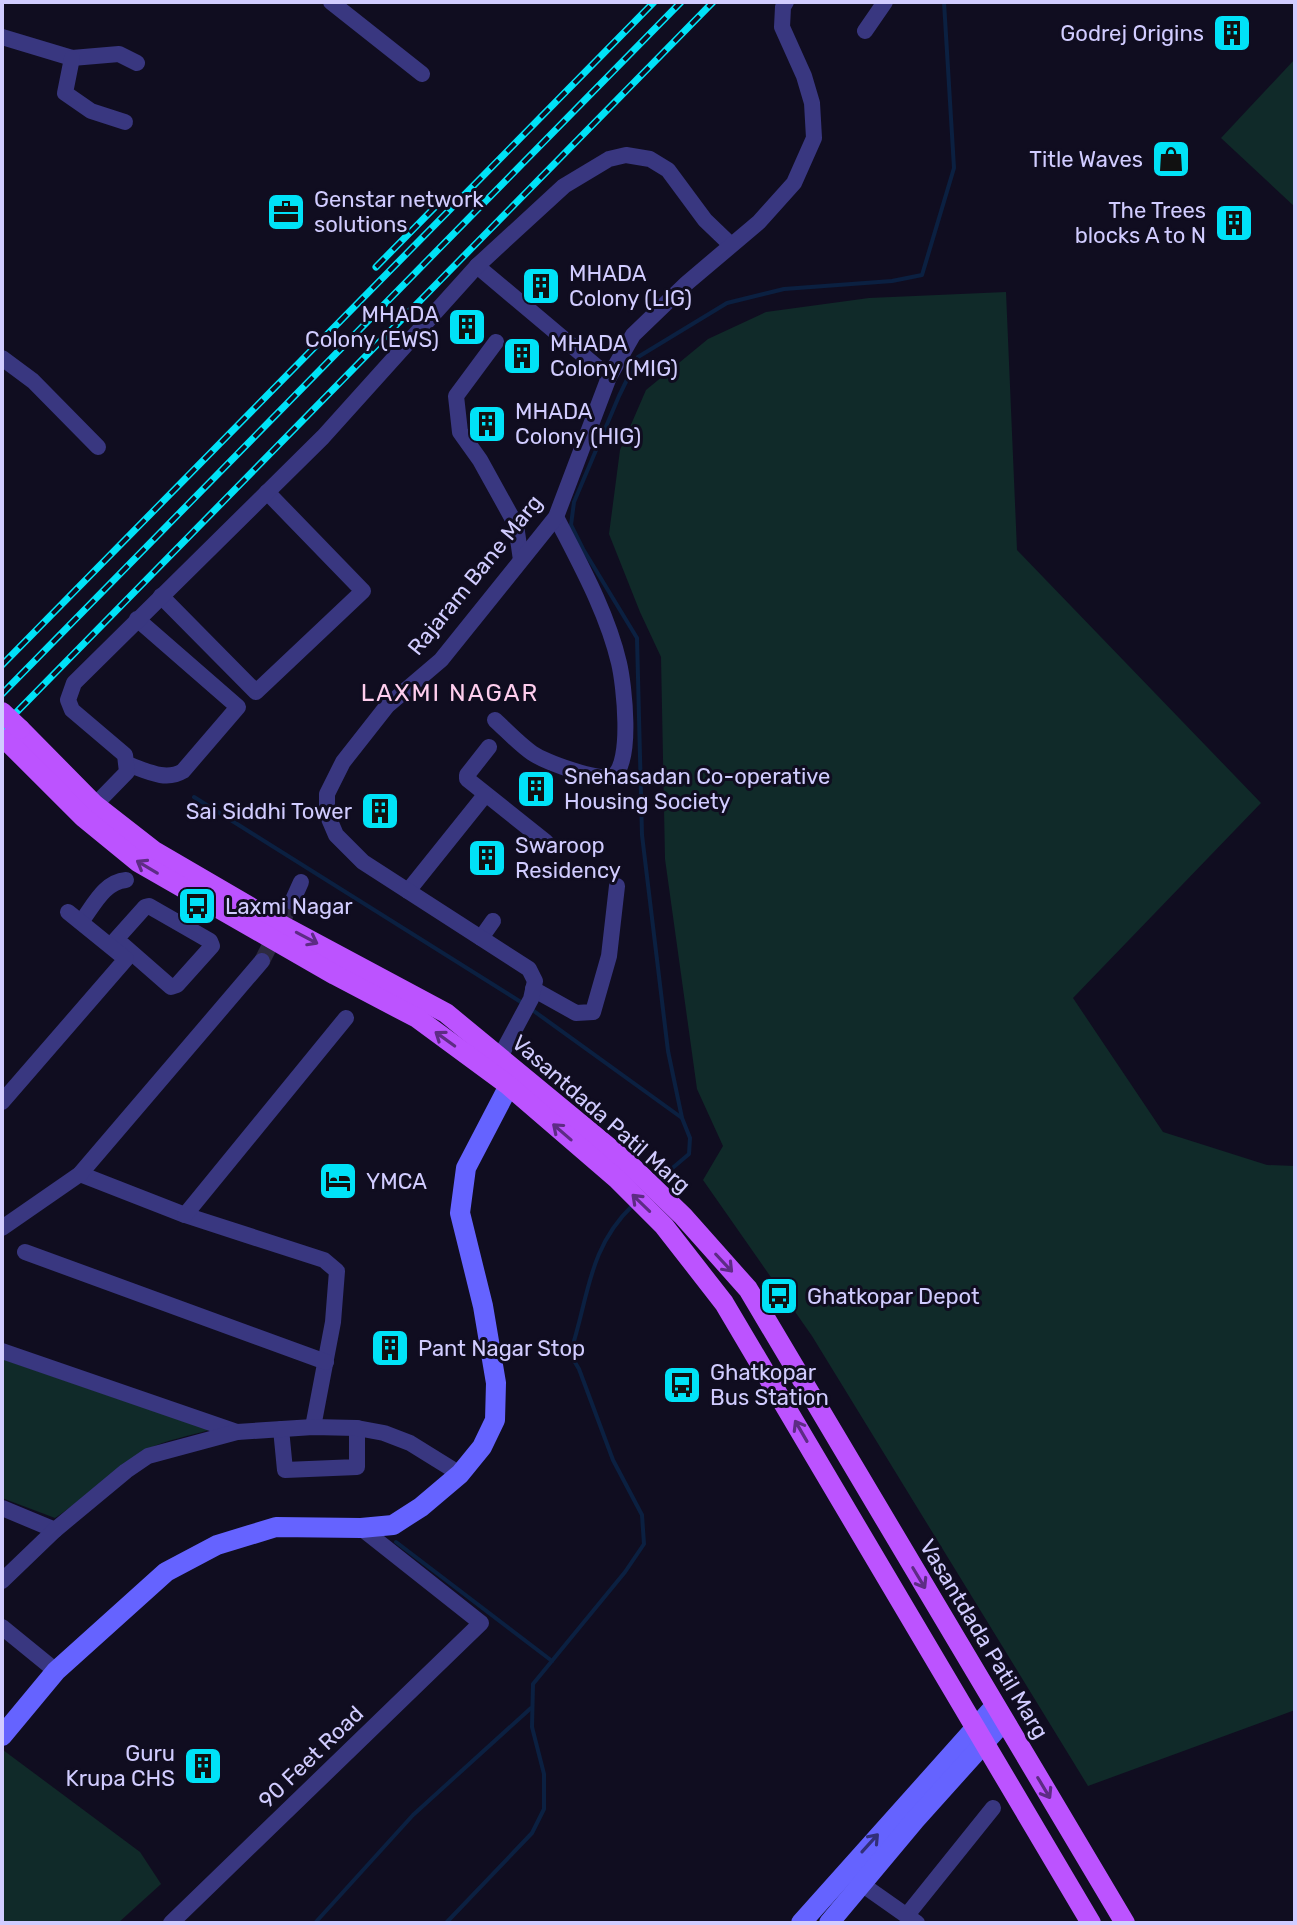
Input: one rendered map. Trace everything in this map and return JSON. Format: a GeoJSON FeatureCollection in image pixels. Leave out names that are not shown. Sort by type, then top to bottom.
{"type":"FeatureCollection","features":[{"type":"Feature","properties":{"kind":"main road","name":"Vasantdada Patil Marg"},"geometry":{"type":"LineString","coordinates":[[2,712],[10,736],[138,862],[215,896],[335,975],[417,1018],[504,1072],[623,1172],[672,1205],[748,1289],[1125,1923]]}},
{"type":"Feature","properties":{"kind":"main road","name":"Vasantdada Patil Marg"},"geometry":{"type":"LineString","coordinates":[[623,1172],[724,1303],[1091,1923]]}},
{"type":"Feature","properties":{"kind":"main road"},"geometry":{"type":"LineString","coordinates":[[824,1472],[849,1459]]}},
{"type":"Feature","properties":{"kind":"street"},"geometry":{"type":"LineString","coordinates":[[331,2],[422,74]]}},
{"type":"Feature","properties":{"kind":"street","name":"Rajaram Bane Marg"},"geometry":{"type":"LineString","coordinates":[[533,989],[535,981],[529,969],[363,862],[336,835],[327,814],[327,794],[343,762],[387,706],[441,660],[556,517],[609,377],[633,335],[687,283],[759,222],[794,183],[814,138],[812,103],[804,76],[782,27],[786,2]]}},
{"type":"Feature","properties":{"kind":"street"},"geometry":{"type":"LineString","coordinates":[[865,31],[885,2]]}},
{"type":"Feature","properties":{"kind":"street"},"geometry":{"type":"LineString","coordinates":[[2,37],[72,58],[119,54],[137,63]]}},
{"type":"Feature","properties":{"kind":"street"},"geometry":{"type":"LineString","coordinates":[[72,58],[65,93],[91,111],[125,122]]}},
{"type":"Feature","properties":{"kind":"street"},"geometry":{"type":"LineString","coordinates":[[89,811],[127,772],[127,764],[125,755],[72,710],[68,700],[74,683],[323,437],[477,266],[564,186],[609,159],[626,155],[650,159],[668,170],[705,220],[731,245]]}},
{"type":"Feature","properties":{"kind":"street"},"geometry":{"type":"LineString","coordinates":[[477,266],[609,377]]}},
{"type":"Feature","properties":{"kind":"street"},"geometry":{"type":"LineString","coordinates":[[496,342],[456,396],[457,408],[460,432],[480,460],[516,525],[521,560]]}},
{"type":"Feature","properties":{"kind":"street"},"geometry":{"type":"LineString","coordinates":[[2,358],[33,381],[98,447]]}},
{"type":"Feature","properties":{"kind":"street"},"geometry":{"type":"LineString","coordinates":[[161,596],[256,692],[363,591],[267,492]]}},
{"type":"Feature","properties":{"kind":"street"},"geometry":{"type":"LineString","coordinates":[[495,720],[533,754],[573,770],[604,778],[612,776],[619,769],[624,755],[626,737],[619,664],[593,589],[556,517]]}},
{"type":"Feature","properties":{"kind":"street"},"geometry":{"type":"LineString","coordinates":[[127,764],[163,776],[176,775],[183,771],[238,707],[137,619]]}},
{"type":"Feature","properties":{"kind":"street"},"geometry":{"type":"LineString","coordinates":[[489,747],[467,775],[469,782],[546,842]]}},
{"type":"Feature","properties":{"kind":"street"},"geometry":{"type":"LineString","coordinates":[[408,891],[485,795]]}},
{"type":"Feature","properties":{"kind":"street"},"geometry":{"type":"LineString","coordinates":[[114,942],[149,906],[210,941],[212,946],[177,985],[171,987],[151,969],[140,970],[114,942],[74,917],[115,881],[126,880]]}},
{"type":"Feature","properties":{"kind":"street"},"geometry":{"type":"LineString","coordinates":[[292,902],[301,882]]}},
{"type":"Feature","properties":{"kind":"street"},"geometry":{"type":"LineString","coordinates":[[2,1736],[56,1671],[166,1572],[217,1545],[276,1527],[361,1528],[393,1525],[421,1507],[460,1474],[482,1447],[495,1420],[496,1383],[483,1306],[460,1213],[466,1168],[533,989],[576,1013],[593,1012],[609,956],[617,886]]}},
{"type":"Feature","properties":{"kind":"street"},"geometry":{"type":"LineString","coordinates":[[481,938],[493,921]]}},
{"type":"Feature","properties":{"kind":"street"},"geometry":{"type":"LineString","coordinates":[[2,1102],[129,956]]}},
{"type":"Feature","properties":{"kind":"street"},"geometry":{"type":"LineString","coordinates":[[2,1228],[80,1174],[258,965]]}},
{"type":"Feature","properties":{"kind":"street"},"geometry":{"type":"LineString","coordinates":[[185,1215],[346,1018]]}},
{"type":"Feature","properties":{"kind":"street"},"geometry":{"type":"LineString","coordinates":[[80,1174],[185,1215],[324,1260],[337,1271],[326,1362],[313,1427]]}},
{"type":"Feature","properties":{"kind":"street"},"geometry":{"type":"LineString","coordinates":[[25,1252],[326,1362]]}},
{"type":"Feature","properties":{"kind":"street"},"geometry":{"type":"LineString","coordinates":[[2,1351],[237,1432],[384,1433],[410,1443],[460,1474]]}},
{"type":"Feature","properties":{"kind":"street"},"geometry":{"type":"LineString","coordinates":[[281,1434],[313,1427],[358,1433]]}},
{"type":"Feature","properties":{"kind":"street"},"geometry":{"type":"LineString","coordinates":[[2,1581],[55,1530],[148,1456],[237,1432]]}},
{"type":"Feature","properties":{"kind":"street"},"geometry":{"type":"LineString","coordinates":[[281,1434],[285,1470],[354,1468],[358,1463],[358,1433]]}},
{"type":"Feature","properties":{"kind":"street"},"geometry":{"type":"LineString","coordinates":[[2,1508],[55,1530]]}},
{"type":"Feature","properties":{"kind":"street","name":"90 Feet Road"},"geometry":{"type":"LineString","coordinates":[[171,1923],[481,1623],[361,1528]]}},
{"type":"Feature","properties":{"kind":"street"},"geometry":{"type":"LineString","coordinates":[[2,1627],[56,1671]]}},
{"type":"Feature","properties":{"kind":"street"},"geometry":{"type":"LineString","coordinates":[[801,1923],[853,1878],[1000,1714]]}},
{"type":"Feature","properties":{"kind":"street"},"geometry":{"type":"LineString","coordinates":[[853,1878],[912,1919],[993,1808]]}},
{"type":"Feature","properties":{"kind":"street"},"geometry":{"type":"LineString","coordinates":[[829,1923],[853,1878]]}},
{"type":"Feature","properties":{"kind":"green space"},"geometry":{"type":"Polygon","coordinates":[[[1295,59],[1295,207],[1221,138],[1295,59]]]}},
{"type":"Feature","properties":{"kind":"green space"},"geometry":{"type":"Polygon","coordinates":[[[1006,292],[1017,550],[1261,803],[1073,998],[1163,1132],[1267,1165],[1295,1166],[1295,1710],[1088,1786],[812,1336],[703,1180],[723,1146],[697,1089],[665,859],[661,657],[609,534],[620,450],[646,390],[708,339],[766,312],[869,298],[1006,292]]]}},
{"type":"Feature","properties":{"kind":"green space"},"geometry":{"type":"Polygon","coordinates":[[[2,1359],[209,1430],[162,1443],[135,1456],[55,1518],[2,1498],[2,1359]]]}},
{"type":"Feature","properties":{"kind":"green space"},"geometry":{"type":"Polygon","coordinates":[[[3,1750],[140,1852],[161,1884],[118,1923],[2,1923],[3,1750]]]}},
{"type":"Feature","properties":{"kind":"waterway"},"geometry":{"type":"LineString","coordinates":[[656,1182],[689,1154],[690,1138],[682,1118],[668,1051],[642,835],[637,638],[571,525],[574,502],[638,357],[727,303],[784,289],[892,281],[922,275],[954,168],[944,2]]}},
{"type":"Feature","properties":{"kind":"waterway"},"geometry":{"type":"LineString","coordinates":[[194,797],[524,1004]]}},
{"type":"Feature","properties":{"kind":"waterway"},"geometry":{"type":"LineString","coordinates":[[531,1009],[682,1118]]}},
{"type":"Feature","properties":{"kind":"waterway"},"geometry":{"type":"LineString","coordinates":[[446,1923],[532,1833],[544,1809],[544,1774],[532,1727],[533,1684],[625,1572],[644,1544],[642,1515],[613,1460],[579,1369],[570,1354],[598,1257],[606,1239],[633,1205]]}},
{"type":"Feature","properties":{"kind":"waterway"},"geometry":{"type":"LineString","coordinates":[[396,1542],[552,1661]]}},
{"type":"Feature","properties":{"kind":"waterway"},"geometry":{"type":"LineString","coordinates":[[315,1923],[413,1815],[531,1708]]}},
{"type":"Feature","properties":{"kind":"tunnel"},"geometry":{"type":"LineString","coordinates":[[262,961],[292,902]]}},
{"type":"Feature","properties":{"kind":"railway"},"geometry":{"type":"LineString","coordinates":[[2,665],[654,2]]}},
{"type":"Feature","properties":{"kind":"railway"},"geometry":{"type":"LineString","coordinates":[[2,694],[681,2]]}},
{"type":"Feature","properties":{"kind":"railway"},"geometry":{"type":"LineString","coordinates":[[2,727],[713,2]]}},
{"type":"Feature","properties":{"kind":"railway"},"geometry":{"type":"LineString","coordinates":[[376,267],[438,204]]}},
{"type":"Feature","properties":{"kind":"place","name":"Godrej Origins"},"geometry":{"type":"Point","coordinates":[1232,33]}},
{"type":"Feature","properties":{"kind":"place","name":"Title Waves"},"geometry":{"type":"Point","coordinates":[1171,159]}},
{"type":"Feature","properties":{"kind":"place","name":"Genstar network solutions"},"geometry":{"type":"Point","coordinates":[286,212]}},
{"type":"Feature","properties":{"kind":"place","name":"The Trees blocks A to N"},"geometry":{"type":"Point","coordinates":[1234,223]}},
{"type":"Feature","properties":{"kind":"place","name":"MHADA Colony (LIG)"},"geometry":{"type":"Point","coordinates":[541,286]}},
{"type":"Feature","properties":{"kind":"place","name":"MHADA Colony (EWS)"},"geometry":{"type":"Point","coordinates":[467,327]}},
{"type":"Feature","properties":{"kind":"place","name":"MHADA Colony (MIG)"},"geometry":{"type":"Point","coordinates":[522,356]}},
{"type":"Feature","properties":{"kind":"place","name":"MHADA Colony (HIG)"},"geometry":{"type":"Point","coordinates":[487,424]}},
{"type":"Feature","properties":{"kind":"place","name":"Snehasadan Co-operative Housing Society"},"geometry":{"type":"Point","coordinates":[536,789]}},
{"type":"Feature","properties":{"kind":"place","name":"Sai Siddhi Tower"},"geometry":{"type":"Point","coordinates":[380,811]}},
{"type":"Feature","properties":{"kind":"place","name":"Swaroop Residency"},"geometry":{"type":"Point","coordinates":[487,858]}},
{"type":"Feature","properties":{"kind":"place","name":"Laxmi Nagar"},"geometry":{"type":"Point","coordinates":[197,906]}},
{"type":"Feature","properties":{"kind":"place","name":"YMCA"},"geometry":{"type":"Point","coordinates":[338,1181]}},
{"type":"Feature","properties":{"kind":"place","name":"Ghatkopar Depot"},"geometry":{"type":"Point","coordinates":[779,1296]}},
{"type":"Feature","properties":{"kind":"place","name":"Pant Nagar Stop"},"geometry":{"type":"Point","coordinates":[390,1348]}},
{"type":"Feature","properties":{"kind":"place","name":"Ghatkopar Bus Station"},"geometry":{"type":"Point","coordinates":[682,1385]}},
{"type":"Feature","properties":{"kind":"place","name":"Guru Krupa CHS"},"geometry":{"type":"Point","coordinates":[203,1766]}},
{"type":"Feature","properties":{"kind":"district","name":"LAXMI NAGAR"},"geometry":{"type":"Point","coordinates":[450,693]}}]}
